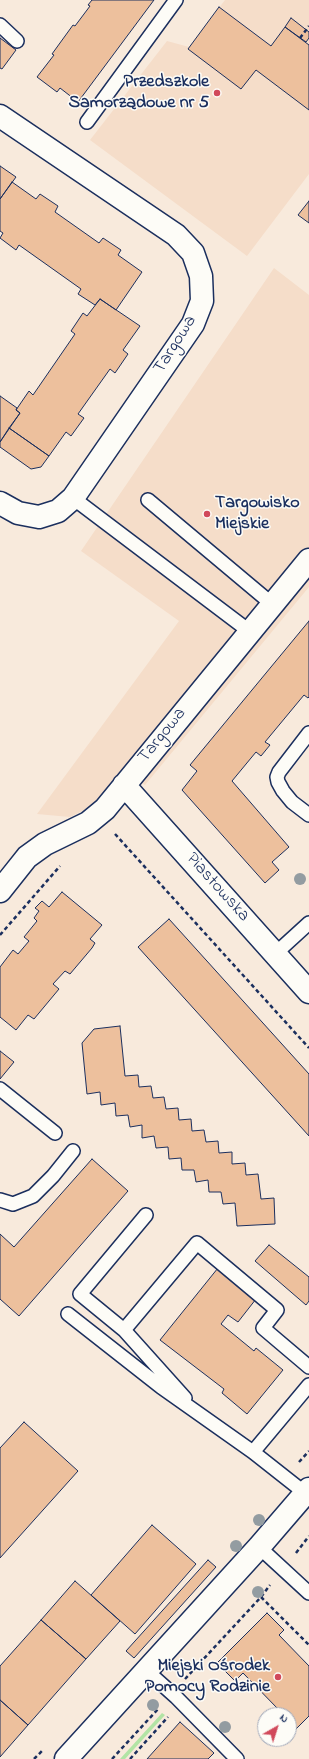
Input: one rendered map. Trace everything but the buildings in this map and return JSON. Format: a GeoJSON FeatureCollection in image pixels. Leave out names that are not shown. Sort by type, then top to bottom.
{"type":"FeatureCollection","features":[{"type":"Feature","properties":{"kind":"street","name":"Targowa"},"geometry":{"type":"LineString","coordinates":[[0,116],[176,235],[193,253],[201,276],[202,301],[193,324],[73,498],[58,511],[39,517],[18,513],[0,504]]}},
{"type":"Feature","properties":{"kind":"street","name":"Targowa"},"geometry":{"type":"LineString","coordinates":[[0,891],[27,857],[45,844],[81,827],[96,817],[309,560]]}},
{"type":"Feature","properties":{"kind":"street","name":"Piastowska"},"geometry":{"type":"LineString","coordinates":[[124,785],[309,992]]}},
{"type":"Feature","properties":{"kind":"street"},"geometry":{"type":"LineString","coordinates":[[66,1759],[259,1547],[307,1491]]}},
{"type":"Feature","properties":{"kind":"lane"},"geometry":{"type":"LineString","coordinates":[[87,122],[176,0]]}},
{"type":"Feature","properties":{"kind":"lane"},"geometry":{"type":"LineString","coordinates":[[0,25],[17,41]]}},
{"type":"Feature","properties":{"kind":"lane"},"geometry":{"type":"LineString","coordinates":[[73,498],[249,631]]}},
{"type":"Feature","properties":{"kind":"lane"},"geometry":{"type":"LineString","coordinates":[[148,500],[272,604]]}},
{"type":"Feature","properties":{"kind":"lane"},"geometry":{"type":"LineString","coordinates":[[309,734],[279,772],[277,777],[283,791],[292,802],[309,815]]}},
{"type":"Feature","properties":{"kind":"lane"},"geometry":{"type":"LineString","coordinates":[[275,954],[309,924]]}},
{"type":"Feature","properties":{"kind":"lane"},"geometry":{"type":"LineString","coordinates":[[0,1089],[55,1133]]}},
{"type":"Feature","properties":{"kind":"lane"},"geometry":{"type":"LineString","coordinates":[[0,1200],[13,1204],[33,1196],[53,1176],[73,1151]]}},
{"type":"Feature","properties":{"kind":"lane"},"geometry":{"type":"LineString","coordinates":[[146,1215],[80,1294],[124,1330],[201,1416]]}},
{"type":"Feature","properties":{"kind":"lane"},"geometry":{"type":"LineString","coordinates":[[124,1330],[197,1243],[278,1310],[263,1328],[309,1367]]}},
{"type":"Feature","properties":{"kind":"lane"},"geometry":{"type":"LineString","coordinates":[[68,1314],[161,1387],[307,1491]]}},
{"type":"Feature","properties":{"kind":"lane"},"geometry":{"type":"LineString","coordinates":[[253,1452],[309,1385]]}},
{"type":"Feature","properties":{"kind":"lane"},"geometry":{"type":"LineString","coordinates":[[259,1547],[309,1593]]}},
{"type":"Feature","properties":{"kind":"lane"},"geometry":{"type":"LineString","coordinates":[[147,1671],[237,1759]]}},
{"type":"Feature","properties":{"kind":"path"},"geometry":{"type":"LineString","coordinates":[[300,38],[309,26]]}},
{"type":"Feature","properties":{"kind":"path"},"geometry":{"type":"LineString","coordinates":[[113,831],[309,1048]]}},
{"type":"Feature","properties":{"kind":"path"},"geometry":{"type":"LineString","coordinates":[[0,935],[64,862]]}},
{"type":"Feature","properties":{"kind":"path"},"geometry":{"type":"LineString","coordinates":[[112,1759],[261,1598],[309,1536]]}},
{"type":"Feature","properties":{"kind":"path"},"geometry":{"type":"LineString","coordinates":[[261,1598],[309,1645]]}},
{"type":"Feature","properties":{"kind":"path"},"geometry":{"type":"LineString","coordinates":[[130,1759],[167,1718]]}},
{"type":"Feature","properties":{"kind":"shaded area","name":"Przedszkole Samorządowe nr 5"},"geometry":{"type":"Polygon","coordinates":[[[225,0],[309,0],[309,174],[247,256],[90,140],[167,41],[189,47],[225,0]]]}},
{"type":"Feature","properties":{"kind":"shaded area","name":"Targowisko Miejskie"},"geometry":{"type":"Polygon","coordinates":[[[274,268],[309,295],[309,587],[145,785],[123,772],[93,806],[70,817],[37,814],[179,621],[81,551],[274,268]]]}},
{"type":"Feature","properties":{"kind":"green space"},"geometry":{"type":"Polygon","coordinates":[[[162,1713],[165,1715],[125,1759],[120,1759],[162,1713]]]}},
{"type":"Feature","properties":{"kind":"place","name":"Przedszkole Samorządowe nr 5"},"geometry":{"type":"Point","coordinates":[217,93]}},
{"type":"Feature","properties":{"kind":"place","name":"Targowisko Miejskie"},"geometry":{"type":"Point","coordinates":[207,514]}},
{"type":"Feature","properties":{"kind":"place","name":"Miejski Ośrodek Pomocy Rodzinie"},"geometry":{"type":"Point","coordinates":[278,1677]}}]}
